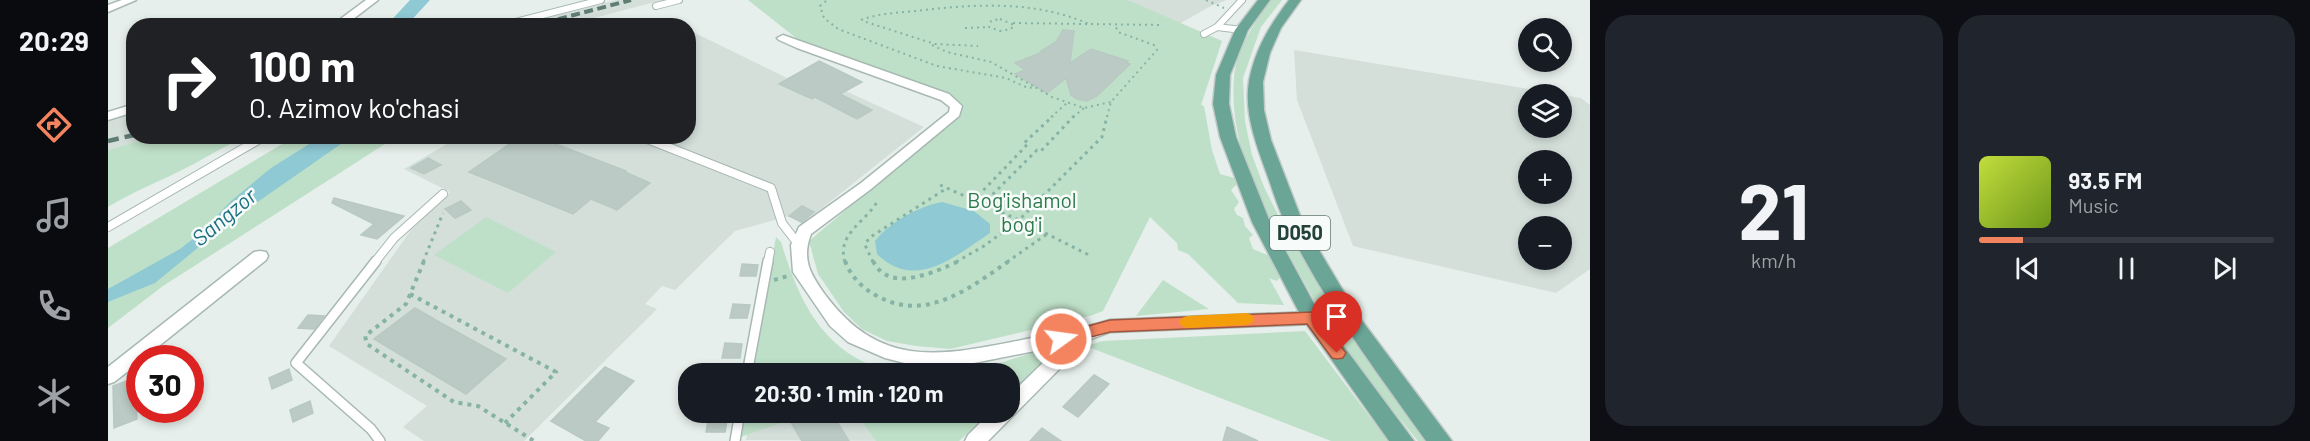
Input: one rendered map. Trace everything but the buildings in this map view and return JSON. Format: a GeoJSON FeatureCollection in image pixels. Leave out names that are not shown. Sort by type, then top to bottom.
{"type":"FeatureCollection","features":[{"type":"Feature","properties":{"kind":"main road","name":"D050"},"geometry":{"type":"LineString","coordinates":[[1264,0],[1242,30],[1223,75],[1221,104],[1228,137],[1261,222],[1312,318],[1402,441]]}},
{"type":"Feature","properties":{"kind":"main road","name":"D050"},"geometry":{"type":"LineString","coordinates":[[1294,0],[1275,28],[1263,53],[1256,82],[1256,110],[1263,140],[1294,223],[1350,319],[1440,441]]}},
{"type":"Feature","properties":{"kind":"street"},"geometry":{"type":"LineString","coordinates":[[108,9],[131,0]]}},
{"type":"Feature","properties":{"kind":"street"},"geometry":{"type":"LineString","coordinates":[[347,18],[373,0]]}},
{"type":"Feature","properties":{"kind":"street"},"geometry":{"type":"LineString","coordinates":[[783,38],[945,97],[956,106],[956,113],[866,186],[804,231],[799,245],[801,272],[836,321],[854,337],[885,351],[916,359],[954,360],[1082,335],[1110,326],[1312,318]]}},
{"type":"Feature","properties":{"kind":"street"},"geometry":{"type":"LineString","coordinates":[[108,116],[126,110]]}},
{"type":"Feature","properties":{"kind":"street"},"geometry":{"type":"LineString","coordinates":[[108,377],[260,256]]}},
{"type":"Feature","properties":{"kind":"street"},"geometry":{"type":"LineString","coordinates":[[1020,397],[1082,335]]}},
{"type":"Feature","properties":{"kind":"street"},"geometry":{"type":"LineString","coordinates":[[975,441],[993,423]]}},
{"type":"Feature","properties":{"kind":"lane"},"geometry":{"type":"LineString","coordinates":[[531,18],[601,0]]}},
{"type":"Feature","properties":{"kind":"lane"},"geometry":{"type":"LineString","coordinates":[[656,6],[679,0]]}},
{"type":"Feature","properties":{"kind":"lane"},"geometry":{"type":"LineString","coordinates":[[1204,34],[1217,27],[1242,0]]}},
{"type":"Feature","properties":{"kind":"lane"},"geometry":{"type":"LineString","coordinates":[[1217,27],[1242,30]]}},
{"type":"Feature","properties":{"kind":"lane"},"geometry":{"type":"LineString","coordinates":[[108,227],[251,144]]}},
{"type":"Feature","properties":{"kind":"lane"},"geometry":{"type":"LineString","coordinates":[[660,144],[771,188],[782,223],[799,245]]}},
{"type":"Feature","properties":{"kind":"lane"},"geometry":{"type":"LineString","coordinates":[[380,441],[371,429],[296,363],[394,238],[443,194]]}},
{"type":"Feature","properties":{"kind":"lane"},"geometry":{"type":"LineString","coordinates":[[749,363],[770,252]]}},
{"type":"Feature","properties":{"kind":"lane"},"geometry":{"type":"LineString","coordinates":[[735,441],[738,423]]}},
{"type":"Feature","properties":{"kind":"path"},"geometry":{"type":"LineString","coordinates":[[1206,0],[1231,11]]}},
{"type":"Feature","properties":{"kind":"path"},"geometry":{"type":"LineString","coordinates":[[826,1],[820,6],[824,18],[838,29],[937,66],[988,74],[1028,88],[1035,87]]}},
{"type":"Feature","properties":{"kind":"path"},"geometry":{"type":"LineString","coordinates":[[861,20],[967,4],[1009,1]]}},
{"type":"Feature","properties":{"kind":"path"},"geometry":{"type":"LineString","coordinates":[[1069,11],[1089,24]]}},
{"type":"Feature","properties":{"kind":"path"},"geometry":{"type":"LineString","coordinates":[[989,27],[989,22],[998,19],[1013,23],[1163,26]]}},
{"type":"Feature","properties":{"kind":"path"},"geometry":{"type":"LineString","coordinates":[[866,22],[947,52],[991,62],[1035,87],[1084,108]]}},
{"type":"Feature","properties":{"kind":"path"},"geometry":{"type":"LineString","coordinates":[[965,28],[989,27],[1004,31],[1011,29],[1013,23]]}},
{"type":"Feature","properties":{"kind":"path"},"geometry":{"type":"LineString","coordinates":[[947,188],[869,238],[865,246],[867,254],[882,273],[894,277],[911,277],[940,271],[995,239],[1067,174],[1102,137],[1111,102],[1142,69],[1157,47],[1118,32],[1114,25]]}},
{"type":"Feature","properties":{"kind":"path"},"geometry":{"type":"LineString","coordinates":[[928,44],[965,48],[978,46]]}},
{"type":"Feature","properties":{"kind":"path"},"geometry":{"type":"LineString","coordinates":[[972,201],[1026,146],[1023,144],[1068,102]]}},
{"type":"Feature","properties":{"kind":"path"},"geometry":{"type":"LineString","coordinates":[[982,205],[1036,150],[1041,151],[1084,108],[1111,102]]}},
{"type":"Feature","properties":{"kind":"path"},"geometry":{"type":"LineString","coordinates":[[940,185],[1091,256]]}},
{"type":"Feature","properties":{"kind":"path"},"geometry":{"type":"LineString","coordinates":[[878,200],[875,206],[855,224],[844,244],[843,254],[850,274],[869,292],[895,304],[920,307],[945,299],[989,274],[1047,234]]}},
{"type":"Feature","properties":{"kind":"path"},"geometry":{"type":"LineString","coordinates":[[443,213],[406,304],[365,336],[367,344],[454,402],[478,406],[534,441]]}},
{"type":"Feature","properties":{"kind":"path"},"geometry":{"type":"LineString","coordinates":[[764,283],[801,272]]}},
{"type":"Feature","properties":{"kind":"path"},"geometry":{"type":"LineString","coordinates":[[410,294],[556,372],[506,423]]}},
{"type":"Feature","properties":{"kind":"shaded area"},"geometry":{"type":"Polygon","coordinates":[[[616,0],[662,0],[594,18],[544,18],[616,0]]]}},
{"type":"Feature","properties":{"kind":"shaded area"},"geometry":{"type":"Polygon","coordinates":[[[1128,0],[1227,0],[1179,24],[1128,0]]]}},
{"type":"Feature","properties":{"kind":"shaded area"},"geometry":{"type":"Polygon","coordinates":[[[696,33],[787,78],[802,71],[924,127],[802,224],[789,216],[735,231],[675,290],[662,286],[645,304],[657,309],[524,441],[424,441],[403,427],[427,406],[329,346],[411,230],[450,192],[404,169],[447,144],[696,144],[696,33]]]}},
{"type":"Feature","properties":{"kind":"shaded area"},"geometry":{"type":"Polygon","coordinates":[[[1294,50],[1518,87],[1518,138],[1572,138],[1572,97],[1581,98],[1590,105],[1590,269],[1556,293],[1353,246],[1297,100],[1294,50]]]}},
{"type":"Feature","properties":{"kind":"shaded area"},"geometry":{"type":"Polygon","coordinates":[[[126,114],[126,144],[131,144],[108,150],[108,119],[126,114]]]}},
{"type":"Feature","properties":{"kind":"shaded area"},"geometry":{"type":"Polygon","coordinates":[[[749,423],[886,423],[898,441],[746,440],[749,423]]]}},
{"type":"Feature","properties":{"kind":"green space","name":"Bog'ishamol bog'i"},"geometry":{"type":"Polygon","coordinates":[[[748,0],[1128,0],[1222,41],[1201,105],[1204,106],[1212,150],[1220,174],[1234,178],[1238,183],[1231,190],[1239,202],[1234,209],[1237,215],[1243,218],[1245,226],[1253,235],[1249,238],[1253,249],[1270,256],[1281,276],[1277,281],[1269,278],[1284,305],[1238,303],[1188,254],[1178,250],[1177,243],[1150,217],[1103,311],[950,349],[887,341],[862,329],[844,312],[818,274],[809,241],[961,113],[962,106],[946,96],[806,46],[748,0]]]}},
{"type":"Feature","properties":{"kind":"green space"},"geometry":{"type":"Polygon","coordinates":[[[1271,0],[1282,0],[1261,27],[1243,78],[1245,121],[1252,155],[1264,187],[1280,219],[1341,321],[1373,369],[1433,441],[1418,441],[1337,337],[1279,237],[1249,172],[1236,126],[1234,78],[1242,47],[1271,0]]]}},
{"type":"Feature","properties":{"kind":"green space"},"geometry":{"type":"Polygon","coordinates":[[[129,144],[230,144],[108,207],[108,150],[129,144]]]}},
{"type":"Feature","properties":{"kind":"green space"},"geometry":{"type":"Polygon","coordinates":[[[282,144],[385,144],[163,286],[108,328],[108,248],[282,144]]]}},
{"type":"Feature","properties":{"kind":"green space"},"geometry":{"type":"Polygon","coordinates":[[[486,217],[556,252],[508,293],[434,255],[486,217]]]}},
{"type":"Feature","properties":{"kind":"green space"},"geometry":{"type":"Polygon","coordinates":[[[776,237],[781,242],[797,287],[819,325],[833,341],[867,363],[754,363],[776,237]]]}},
{"type":"Feature","properties":{"kind":"green space"},"geometry":{"type":"Polygon","coordinates":[[[1163,280],[1209,309],[1136,316],[1163,280]]]}},
{"type":"Feature","properties":{"kind":"green space"},"geometry":{"type":"Polygon","coordinates":[[[1305,331],[1388,441],[1331,441],[1086,346],[1103,341],[1305,331]]]}},
{"type":"Feature","properties":{"kind":"green space"},"geometry":{"type":"Polygon","coordinates":[[[1054,346],[1059,350],[1020,386],[1020,363],[1000,363],[1054,346]]]}},
{"type":"Feature","properties":{"kind":"green space"},"geometry":{"type":"Polygon","coordinates":[[[744,423],[780,423],[741,437],[744,423]]]}},
{"type":"Feature","properties":{"kind":"green space"},"geometry":{"type":"Polygon","coordinates":[[[863,423],[979,423],[959,441],[876,441],[863,423]]]}},
{"type":"Feature","properties":{"kind":"water"},"geometry":{"type":"Polygon","coordinates":[[[309,144],[341,144],[233,219],[155,283],[108,302],[108,289],[180,249],[198,235],[231,201],[271,168],[309,144]]]}},
{"type":"Feature","properties":{"kind":"water"},"geometry":{"type":"Polygon","coordinates":[[[942,202],[974,211],[990,224],[990,233],[949,260],[921,270],[906,270],[892,265],[877,254],[875,241],[888,228],[914,211],[942,202]]]}},
{"type":"Feature","properties":{"kind":"waterway","name":"Sangzor"},"geometry":{"type":"LineString","coordinates":[[403,18],[421,0]]}},
{"type":"Feature","properties":{"kind":"railway"},"geometry":{"type":"LineString","coordinates":[[562,18],[631,0]]}},
{"type":"Feature","properties":{"kind":"railway"},"geometry":{"type":"LineString","coordinates":[[108,141],[126,137]]}},
{"type":"Feature","properties":{"kind":"slow traffic"},"geometry":{"type":"LineString","coordinates":[[1187,322],[1246,319]]}},
{"type":"Feature","properties":{"kind":"route"},"geometry":{"type":"LineString","coordinates":[[1061,339],[1110,326],[1312,318],[1337,353]]}}]}
